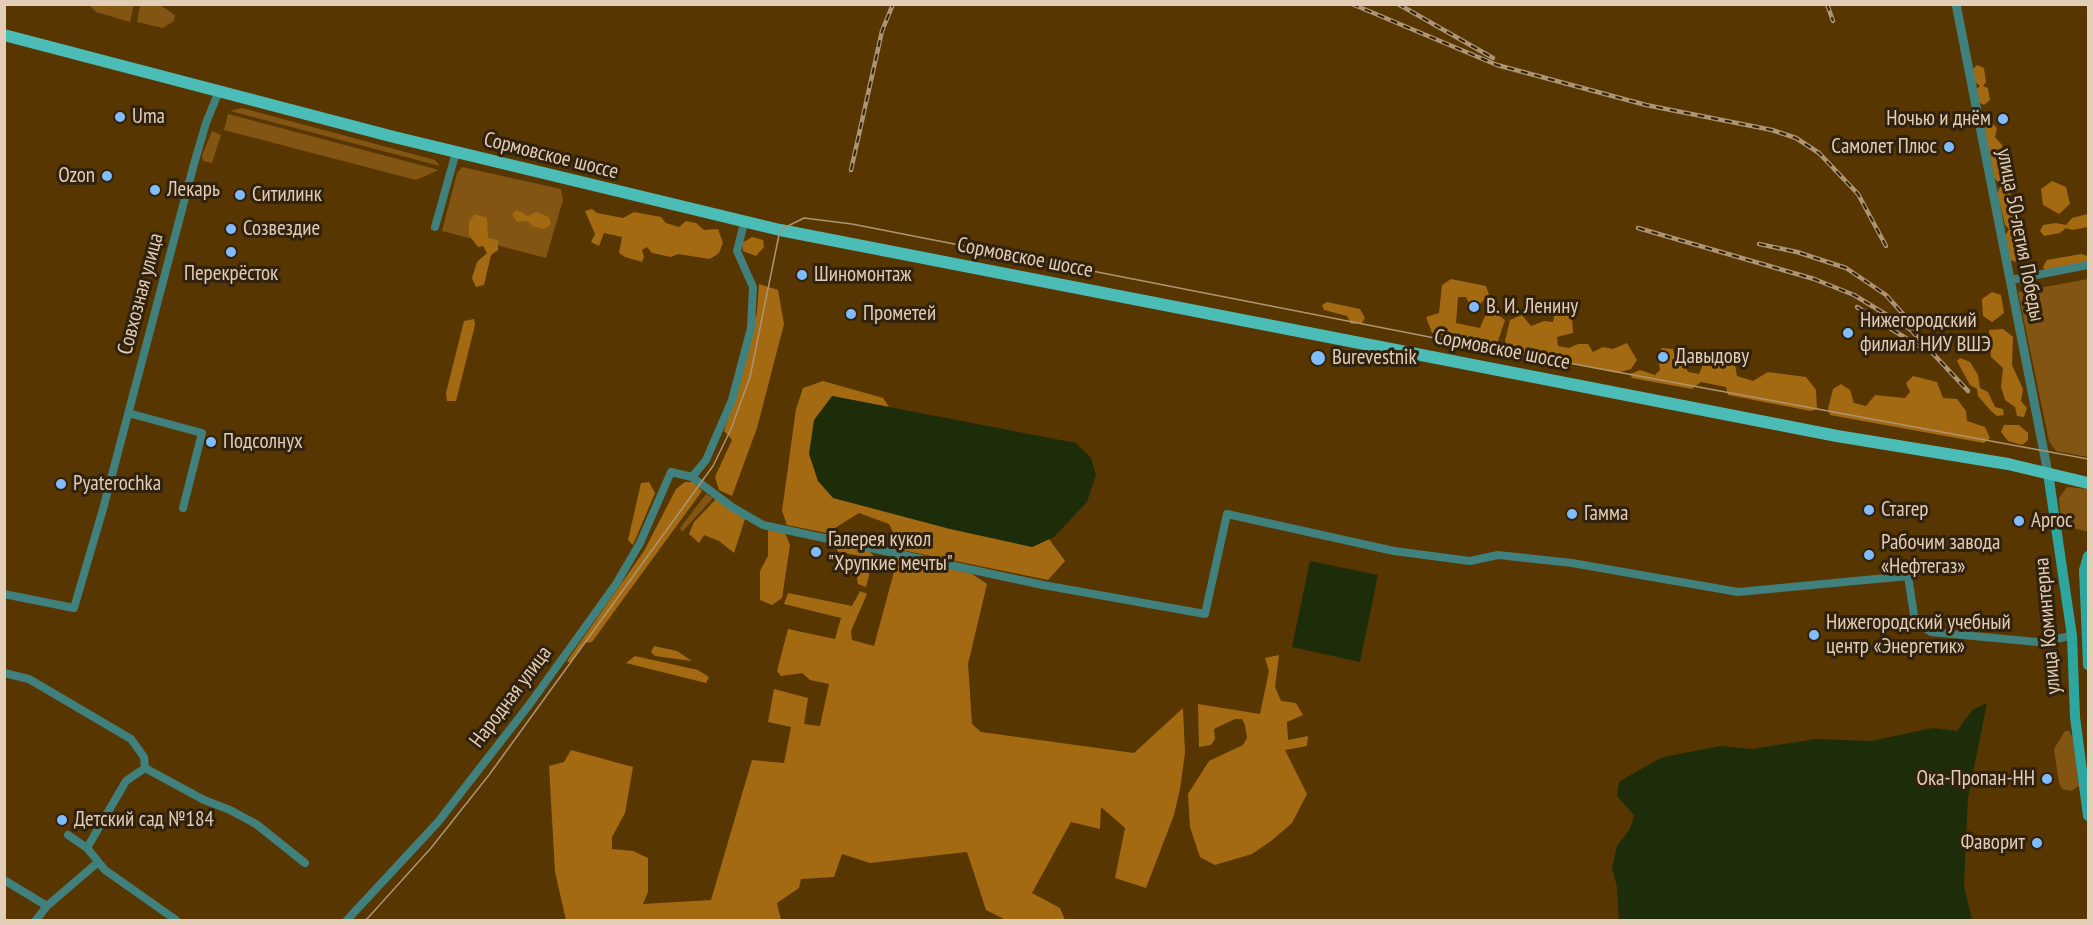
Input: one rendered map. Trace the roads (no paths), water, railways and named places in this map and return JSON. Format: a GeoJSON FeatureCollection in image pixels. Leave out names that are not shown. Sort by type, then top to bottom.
{"type":"FeatureCollection","features":[{"type":"Feature","properties":{"kind":"main road","name":"Сормовское шоссе"},"geometry":{"type":"LineString","coordinates":[[4,35],[456,152],[744,223],[1837,436],[2048,473]]}},
{"type":"Feature","properties":{"kind":"main road"},"geometry":{"type":"LineString","coordinates":[[2048,473],[2088,483]]}},
{"type":"Feature","properties":{"kind":"main road","name":"улица Коминтерна"},"geometry":{"type":"LineString","coordinates":[[2048,473],[2072,636],[2075,717],[2088,816]]}},
{"type":"Feature","properties":{"kind":"main road","name":"улица Коминтерна"},"geometry":{"type":"LineString","coordinates":[[2088,556],[2084,570],[2088,665]]}},
{"type":"Feature","properties":{"kind":"street","name":"улица 50-летия Победы"},"geometry":{"type":"LineString","coordinates":[[1956,4],[2048,473]]}},
{"type":"Feature","properties":{"kind":"street","name":"Совхозная улица"},"geometry":{"type":"LineString","coordinates":[[4,594],[74,608],[103,509],[201,138],[219,91]]}},
{"type":"Feature","properties":{"kind":"street"},"geometry":{"type":"LineString","coordinates":[[435,227],[456,152]]}},
{"type":"Feature","properties":{"kind":"street"},"geometry":{"type":"LineString","coordinates":[[744,223],[737,251],[753,287],[751,328],[732,400],[706,460],[692,477],[732,507],[763,525],[1043,585],[1205,614],[1227,514],[1394,551],[1470,561],[1498,555],[1572,563],[1738,592],[1908,576],[1917,623],[1931,632],[2037,642],[2072,636]]}},
{"type":"Feature","properties":{"kind":"street"},"geometry":{"type":"LineString","coordinates":[[2011,280],[2088,265]]}},
{"type":"Feature","properties":{"kind":"street"},"geometry":{"type":"LineString","coordinates":[[128,413],[202,433],[183,508]]}},
{"type":"Feature","properties":{"kind":"street","name":"Народная улица"},"geometry":{"type":"LineString","coordinates":[[348,921],[438,822],[529,705],[616,584],[640,543],[671,472],[692,477]]}},
{"type":"Feature","properties":{"kind":"street"},"geometry":{"type":"LineString","coordinates":[[4,673],[29,679],[131,739],[144,757],[145,768]]}},
{"type":"Feature","properties":{"kind":"street"},"geometry":{"type":"LineString","coordinates":[[87,848],[126,781],[145,768]]}},
{"type":"Feature","properties":{"kind":"street"},"geometry":{"type":"LineString","coordinates":[[145,768],[204,800],[230,810],[256,824],[306,863]]}},
{"type":"Feature","properties":{"kind":"street"},"geometry":{"type":"LineString","coordinates":[[68,835],[87,848],[97,863],[176,921]]}},
{"type":"Feature","properties":{"kind":"street"},"geometry":{"type":"LineString","coordinates":[[36,921],[47,906],[97,863]]}},
{"type":"Feature","properties":{"kind":"street"},"geometry":{"type":"LineString","coordinates":[[4,880],[47,906]]}},
{"type":"Feature","properties":{"kind":"tram line"},"geometry":{"type":"LineString","coordinates":[[366,920],[431,848],[489,775],[713,466],[731,429],[750,377],[780,230],[804,218],[852,224],[1455,342],[2088,459]]}},
{"type":"Feature","properties":{"kind":"railway"},"geometry":{"type":"LineString","coordinates":[[851,170],[882,31],[893,4]]}},
{"type":"Feature","properties":{"kind":"railway"},"geometry":{"type":"LineString","coordinates":[[1352,4],[1497,65],[1646,105],[1772,130],[1796,138],[1819,153],[1858,194],[1886,246]]}},
{"type":"Feature","properties":{"kind":"railway"},"geometry":{"type":"LineString","coordinates":[[1398,4],[1493,58]]}},
{"type":"Feature","properties":{"kind":"railway"},"geometry":{"type":"LineString","coordinates":[[1827,4],[1833,21]]}},
{"type":"Feature","properties":{"kind":"railway"},"geometry":{"type":"LineString","coordinates":[[1638,228],[1814,279],[1854,295],[1910,329],[1968,391]]}},
{"type":"Feature","properties":{"kind":"railway"},"geometry":{"type":"LineString","coordinates":[[1759,244],[1797,252],[1846,268],[1886,295],[1911,323]]}},
{"type":"Feature","properties":{"kind":"railway"},"geometry":{"type":"LineString","coordinates":[[1857,307],[1918,346]]}},
{"type":"Feature","properties":{"kind":"place","name":"Uma"},"geometry":{"type":"Point","coordinates":[120,117]}},
{"type":"Feature","properties":{"kind":"place","name":"Ночью и днём"},"geometry":{"type":"Point","coordinates":[2003,119]}},
{"type":"Feature","properties":{"kind":"place","name":"Самолет Плюс"},"geometry":{"type":"Point","coordinates":[1949,147]}},
{"type":"Feature","properties":{"kind":"place","name":"Ozon"},"geometry":{"type":"Point","coordinates":[107,176]}},
{"type":"Feature","properties":{"kind":"place","name":"Лекарь"},"geometry":{"type":"Point","coordinates":[155,190]}},
{"type":"Feature","properties":{"kind":"place","name":"Ситилинк"},"geometry":{"type":"Point","coordinates":[240,195]}},
{"type":"Feature","properties":{"kind":"place","name":"Созвездие"},"geometry":{"type":"Point","coordinates":[231,229]}},
{"type":"Feature","properties":{"kind":"place","name":"Перекрёсток"},"geometry":{"type":"Point","coordinates":[231,252]}},
{"type":"Feature","properties":{"kind":"place","name":"Шиномонтаж"},"geometry":{"type":"Point","coordinates":[802,275]}},
{"type":"Feature","properties":{"kind":"place","name":"В. И. Ленину"},"geometry":{"type":"Point","coordinates":[1474,307]}},
{"type":"Feature","properties":{"kind":"place","name":"Прометей"},"geometry":{"type":"Point","coordinates":[851,314]}},
{"type":"Feature","properties":{"kind":"place","name":"Нижегородский филиал НИУ ВШЭ"},"geometry":{"type":"Point","coordinates":[1848,333]}},
{"type":"Feature","properties":{"kind":"place","name":"Давыдову"},"geometry":{"type":"Point","coordinates":[1663,357]}},
{"type":"Feature","properties":{"kind":"place","name":"Burevestnik"},"geometry":{"type":"Point","coordinates":[1318,358]}},
{"type":"Feature","properties":{"kind":"place","name":"Подсолнух"},"geometry":{"type":"Point","coordinates":[211,442]}},
{"type":"Feature","properties":{"kind":"place","name":"Pyaterochka"},"geometry":{"type":"Point","coordinates":[61,484]}},
{"type":"Feature","properties":{"kind":"place","name":"Стагер"},"geometry":{"type":"Point","coordinates":[1869,510]}},
{"type":"Feature","properties":{"kind":"place","name":"Гамма"},"geometry":{"type":"Point","coordinates":[1572,514]}},
{"type":"Feature","properties":{"kind":"place","name":"Аргос"},"geometry":{"type":"Point","coordinates":[2019,521]}},
{"type":"Feature","properties":{"kind":"place","name":"Галерея кукол \"Хрупкие мечты\""},"geometry":{"type":"Point","coordinates":[816,552]}},
{"type":"Feature","properties":{"kind":"place","name":"Рабочим завода «Нефтегаз»"},"geometry":{"type":"Point","coordinates":[1869,555]}},
{"type":"Feature","properties":{"kind":"place","name":"Нижегородский учебный центр «Энергетик»"},"geometry":{"type":"Point","coordinates":[1814,635]}},
{"type":"Feature","properties":{"kind":"place","name":"Ока-Пропан-НН"},"geometry":{"type":"Point","coordinates":[2047,779]}},
{"type":"Feature","properties":{"kind":"place","name":"Детский сад №184"},"geometry":{"type":"Point","coordinates":[62,820]}},
{"type":"Feature","properties":{"kind":"place","name":"Фаворит"},"geometry":{"type":"Point","coordinates":[2037,843]}}]}
